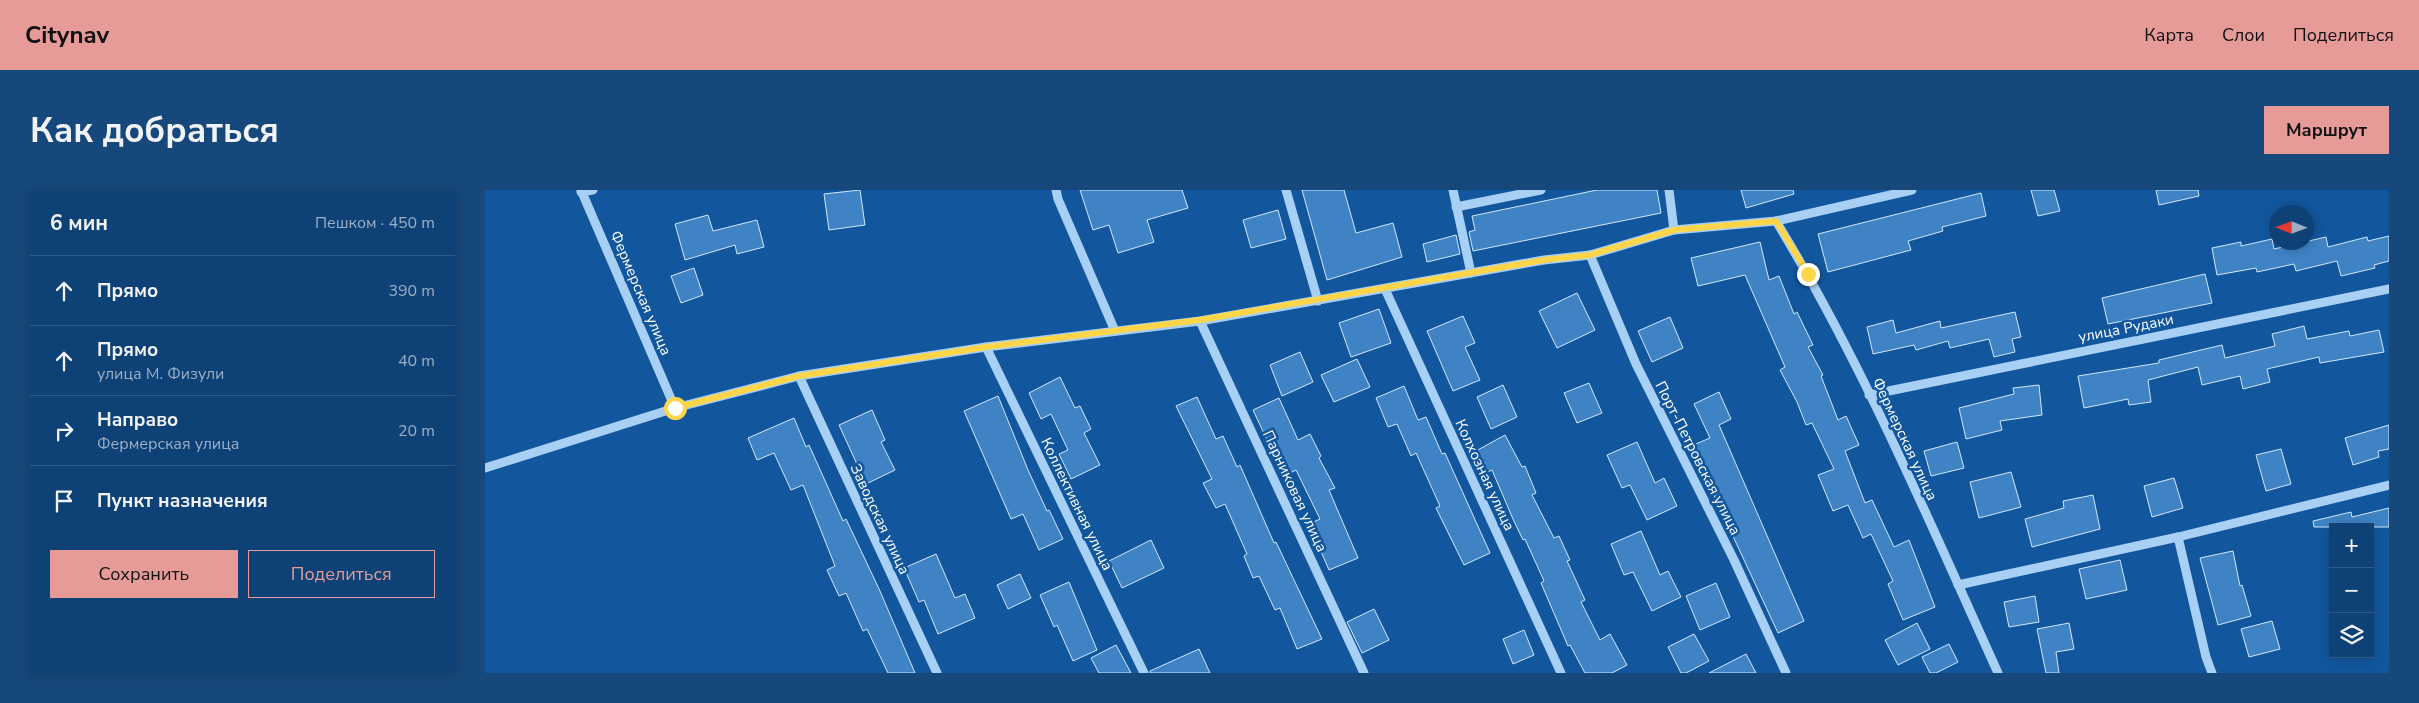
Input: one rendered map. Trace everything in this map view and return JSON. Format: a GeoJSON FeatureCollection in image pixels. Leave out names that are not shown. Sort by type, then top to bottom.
{"type":"FeatureCollection","features":[{"type":"Feature","properties":{"kind":"street"},"geometry":{"type":"LineString","coordinates":[[581,191],[593,190]]}},
{"type":"Feature","properties":{"kind":"street"},"geometry":{"type":"LineString","coordinates":[[1057,190],[1057,198],[1082,259],[1115,331]]}},
{"type":"Feature","properties":{"kind":"street"},"geometry":{"type":"LineString","coordinates":[[1286,190],[1318,301]]}},
{"type":"Feature","properties":{"kind":"street"},"geometry":{"type":"LineString","coordinates":[[1453,190],[1471,273]]}},
{"type":"Feature","properties":{"kind":"street"},"geometry":{"type":"LineString","coordinates":[[1456,207],[1541,190]]}},
{"type":"Feature","properties":{"kind":"street"},"geometry":{"type":"LineString","coordinates":[[1669,190],[1674,230]]}},
{"type":"Feature","properties":{"kind":"street"},"geometry":{"type":"LineString","coordinates":[[485,468],[675,408],[799,376],[986,347],[1200,320],[1385,290],[1544,260],[1590,255],[1674,230],[1776,221],[1911,190]]}},
{"type":"Feature","properties":{"kind":"street","name":"Фермерская улица"},"geometry":{"type":"LineString","coordinates":[[581,191],[675,408]]}},
{"type":"Feature","properties":{"kind":"street","name":"Фермерская улица"},"geometry":{"type":"LineString","coordinates":[[1776,221],[1808,274],[1869,395],[1998,673]]}},
{"type":"Feature","properties":{"kind":"street","name":"Порт-Петровская улица"},"geometry":{"type":"LineString","coordinates":[[1590,255],[1636,364],[1734,560],[1786,673]]}},
{"type":"Feature","properties":{"kind":"street","name":"улица Рудаки"},"geometry":{"type":"LineString","coordinates":[[1869,395],[2389,289]]}},
{"type":"Feature","properties":{"kind":"street","name":"Колхозная улица"},"geometry":{"type":"LineString","coordinates":[[1385,290],[1561,673]]}},
{"type":"Feature","properties":{"kind":"street","name":"Парниковая улица"},"geometry":{"type":"LineString","coordinates":[[1200,320],[1365,673]]}},
{"type":"Feature","properties":{"kind":"street","name":"Коллективная улица"},"geometry":{"type":"LineString","coordinates":[[986,347],[1144,673]]}},
{"type":"Feature","properties":{"kind":"street","name":"Заводская улица"},"geometry":{"type":"LineString","coordinates":[[799,376],[937,673]]}},
{"type":"Feature","properties":{"kind":"street"},"geometry":{"type":"LineString","coordinates":[[1958,584],[2178,537],[2389,485]]}},
{"type":"Feature","properties":{"kind":"street"},"geometry":{"type":"LineString","coordinates":[[2178,537],[2206,658],[2212,673]]}},
{"type":"Feature","properties":{"kind":"building"},"geometry":{"type":"Polygon","coordinates":[[[860,190],[865,225],[829,230],[824,194],[860,190]]]}},
{"type":"Feature","properties":{"kind":"building"},"geometry":{"type":"Polygon","coordinates":[[[1080,190],[1182,190],[1188,208],[1147,220],[1154,242],[1118,253],[1109,225],[1093,230],[1080,190]]]}},
{"type":"Feature","properties":{"kind":"building"},"geometry":{"type":"Polygon","coordinates":[[[1302,190],[1344,190],[1356,233],[1393,223],[1402,257],[1327,280],[1302,190]]]}},
{"type":"Feature","properties":{"kind":"building"},"geometry":{"type":"Polygon","coordinates":[[[1597,190],[1657,190],[1661,213],[1473,251],[1469,232],[1475,230],[1472,216],[1597,190]]]}},
{"type":"Feature","properties":{"kind":"building"},"geometry":{"type":"Polygon","coordinates":[[[1741,190],[1793,190],[1794,194],[1746,208],[1741,190]]]}},
{"type":"Feature","properties":{"kind":"building"},"geometry":{"type":"Polygon","coordinates":[[[2031,190],[2054,190],[2060,211],[2038,216],[2031,190]]]}},
{"type":"Feature","properties":{"kind":"building"},"geometry":{"type":"Polygon","coordinates":[[[2156,190],[2198,190],[2199,196],[2159,205],[2156,190]]]}},
{"type":"Feature","properties":{"kind":"building"},"geometry":{"type":"Polygon","coordinates":[[[1981,193],[1986,216],[1942,227],[1943,231],[1908,241],[1911,250],[1828,272],[1818,234],[1981,193]]]}},
{"type":"Feature","properties":{"kind":"building"},"geometry":{"type":"Polygon","coordinates":[[[1278,210],[1286,239],[1251,248],[1243,220],[1278,210]]]}},
{"type":"Feature","properties":{"kind":"building"},"geometry":{"type":"Polygon","coordinates":[[[708,215],[713,231],[757,220],[764,247],[737,254],[735,245],[685,260],[675,224],[708,215]]]}},
{"type":"Feature","properties":{"kind":"building"},"geometry":{"type":"Polygon","coordinates":[[[1456,235],[1460,254],[1427,262],[1423,244],[1456,235]]]}},
{"type":"Feature","properties":{"kind":"building"},"geometry":{"type":"Polygon","coordinates":[[[2389,236],[2389,261],[2374,265],[2375,268],[2341,276],[2337,261],[2296,271],[2294,264],[2257,272],[2256,268],[2217,275],[2212,248],[2241,242],[2241,246],[2269,240],[2269,250],[2314,250],[2314,240],[2326,237],[2328,247],[2367,237],[2368,241],[2389,236]]]}},
{"type":"Feature","properties":{"kind":"building"},"geometry":{"type":"Polygon","coordinates":[[[1760,242],[1769,280],[1779,276],[1794,314],[1797,312],[1813,345],[1808,347],[1823,375],[1821,376],[1838,420],[1846,416],[1859,445],[1845,451],[1865,503],[1872,500],[1894,547],[1909,540],[1935,607],[1903,620],[1888,584],[1893,581],[1871,534],[1863,538],[1848,505],[1833,511],[1818,475],[1834,469],[1812,423],[1806,425],[1797,402],[1780,370],[1785,367],[1745,275],[1698,286],[1691,258],[1760,242]]]}},
{"type":"Feature","properties":{"kind":"building"},"geometry":{"type":"Polygon","coordinates":[[[694,268],[703,295],[681,303],[671,276],[694,268]]]}},
{"type":"Feature","properties":{"kind":"building"},"geometry":{"type":"Polygon","coordinates":[[[2205,274],[2212,303],[2108,324],[2102,298],[2205,274]]]}},
{"type":"Feature","properties":{"kind":"building"},"geometry":{"type":"Polygon","coordinates":[[[1577,293],[1595,330],[1557,348],[1539,311],[1577,293]]]}},
{"type":"Feature","properties":{"kind":"building"},"geometry":{"type":"Polygon","coordinates":[[[1379,309],[1391,343],[1351,357],[1339,323],[1379,309]]]}},
{"type":"Feature","properties":{"kind":"building"},"geometry":{"type":"Polygon","coordinates":[[[2015,312],[2021,337],[2012,339],[2015,352],[1994,357],[1989,339],[1950,348],[1948,341],[1916,350],[1914,345],[1873,354],[1867,327],[1893,320],[1896,333],[1940,321],[1941,328],[2015,312]]]}},
{"type":"Feature","properties":{"kind":"building"},"geometry":{"type":"Polygon","coordinates":[[[1463,316],[1475,343],[1465,347],[1480,380],[1453,391],[1427,331],[1463,316]]]}},
{"type":"Feature","properties":{"kind":"building"},"geometry":{"type":"Polygon","coordinates":[[[1670,317],[1683,348],[1652,362],[1638,331],[1670,317]]]}},
{"type":"Feature","properties":{"kind":"building"},"geometry":{"type":"Polygon","coordinates":[[[2304,326],[2307,339],[2349,331],[2350,336],[2379,330],[2384,352],[2320,363],[2319,357],[2267,369],[2270,382],[2243,389],[2240,376],[2202,385],[2198,367],[2148,380],[2151,402],[2129,405],[2128,399],[2084,408],[2078,376],[2159,363],[2159,360],[2222,345],[2225,358],[2275,346],[2272,334],[2304,326]]]}},
{"type":"Feature","properties":{"kind":"building"},"geometry":{"type":"Polygon","coordinates":[[[1300,352],[1313,382],[1282,396],[1270,365],[1300,352]]]}},
{"type":"Feature","properties":{"kind":"building"},"geometry":{"type":"Polygon","coordinates":[[[1357,359],[1370,387],[1334,402],[1321,375],[1357,359]]]}},
{"type":"Feature","properties":{"kind":"building"},"geometry":{"type":"Polygon","coordinates":[[[1060,377],[1075,408],[1080,406],[1091,429],[1084,433],[1100,465],[1071,479],[1059,454],[1068,450],[1051,414],[1041,419],[1029,393],[1060,377]]]}},
{"type":"Feature","properties":{"kind":"building"},"geometry":{"type":"Polygon","coordinates":[[[1589,383],[1602,413],[1577,423],[1564,393],[1589,383]]]}},
{"type":"Feature","properties":{"kind":"building"},"geometry":{"type":"Polygon","coordinates":[[[1503,385],[1517,417],[1491,429],[1477,397],[1503,385]]]}},
{"type":"Feature","properties":{"kind":"building"},"geometry":{"type":"Polygon","coordinates":[[[2039,385],[2042,415],[2000,421],[2002,430],[1966,439],[1959,408],[2014,394],[2013,388],[2039,385]]]}},
{"type":"Feature","properties":{"kind":"building"},"geometry":{"type":"Polygon","coordinates":[[[1404,386],[1418,420],[1426,417],[1442,454],[1445,453],[1490,553],[1464,565],[1436,508],[1440,506],[1416,453],[1411,456],[1397,424],[1388,427],[1376,398],[1404,386]]]}},
{"type":"Feature","properties":{"kind":"building"},"geometry":{"type":"Polygon","coordinates":[[[1719,392],[1731,419],[1719,425],[1804,621],[1778,633],[1691,446],[1710,438],[1694,404],[1719,392]]]}},
{"type":"Feature","properties":{"kind":"building"},"geometry":{"type":"Polygon","coordinates":[[[998,396],[1028,470],[1047,511],[1049,510],[1063,539],[1039,550],[1023,514],[1011,519],[964,411],[998,396]]]}},
{"type":"Feature","properties":{"kind":"building"},"geometry":{"type":"Polygon","coordinates":[[[1197,397],[1216,439],[1223,436],[1237,467],[1240,465],[1274,543],[1276,542],[1322,639],[1297,649],[1280,608],[1275,610],[1259,576],[1253,578],[1244,556],[1247,554],[1225,504],[1216,508],[1203,483],[1212,479],[1176,406],[1197,397]]]}},
{"type":"Feature","properties":{"kind":"building"},"geometry":{"type":"Polygon","coordinates":[[[1279,398],[1298,440],[1310,434],[1321,456],[1319,458],[1335,488],[1329,490],[1358,558],[1329,570],[1309,524],[1320,519],[1296,470],[1284,476],[1253,410],[1279,398]]]}},
{"type":"Feature","properties":{"kind":"building"},"geometry":{"type":"Polygon","coordinates":[[[872,410],[885,440],[881,442],[895,470],[866,484],[839,425],[872,410]]]}},
{"type":"Feature","properties":{"kind":"building"},"geometry":{"type":"Polygon","coordinates":[[[794,418],[806,447],[809,445],[843,521],[846,519],[880,591],[915,673],[888,673],[867,629],[863,631],[846,593],[839,596],[827,570],[835,566],[803,485],[791,490],[774,453],[757,460],[748,438],[794,418]]]}},
{"type":"Feature","properties":{"kind":"building"},"geometry":{"type":"Polygon","coordinates":[[[2389,425],[2389,449],[2378,451],[2379,457],[2353,465],[2345,438],[2389,425]]]}},
{"type":"Feature","properties":{"kind":"building"},"geometry":{"type":"Polygon","coordinates":[[[1505,435],[1522,467],[1525,466],[1536,493],[1532,495],[1554,538],[1559,536],[1570,560],[1567,561],[1585,600],[1581,602],[1600,640],[1610,634],[1627,665],[1612,673],[1585,673],[1570,645],[1568,646],[1541,583],[1544,581],[1525,539],[1523,540],[1492,470],[1488,472],[1476,451],[1505,435]]]}},
{"type":"Feature","properties":{"kind":"building"},"geometry":{"type":"Polygon","coordinates":[[[1637,442],[1655,483],[1664,478],[1677,506],[1647,520],[1630,485],[1622,488],[1607,455],[1637,442]]]}},
{"type":"Feature","properties":{"kind":"building"},"geometry":{"type":"Polygon","coordinates":[[[1957,442],[1964,468],[1931,476],[1924,451],[1957,442]]]}},
{"type":"Feature","properties":{"kind":"building"},"geometry":{"type":"Polygon","coordinates":[[[2281,449],[2291,484],[2266,491],[2256,455],[2281,449]]]}},
{"type":"Feature","properties":{"kind":"building"},"geometry":{"type":"Polygon","coordinates":[[[2011,472],[2021,507],[1979,518],[1970,482],[2011,472]]]}},
{"type":"Feature","properties":{"kind":"building"},"geometry":{"type":"Polygon","coordinates":[[[2174,478],[2183,508],[2152,517],[2144,486],[2174,478]]]}},
{"type":"Feature","properties":{"kind":"building"},"geometry":{"type":"Polygon","coordinates":[[[2093,495],[2100,529],[2032,547],[2025,519],[2064,508],[2063,501],[2093,495]]]}},
{"type":"Feature","properties":{"kind":"building"},"geometry":{"type":"Polygon","coordinates":[[[2389,508],[2389,527],[2374,527],[2374,523],[2329,523],[2329,527],[2314,527],[2313,521],[2351,512],[2352,517],[2389,508]]]}},
{"type":"Feature","properties":{"kind":"building"},"geometry":{"type":"Polygon","coordinates":[[[1641,531],[1660,575],[1668,571],[1681,597],[1652,611],[1633,572],[1624,575],[1611,544],[1641,531]]]}},
{"type":"Feature","properties":{"kind":"building"},"geometry":{"type":"Polygon","coordinates":[[[1151,540],[1164,568],[1122,588],[1109,561],[1151,540]]]}},
{"type":"Feature","properties":{"kind":"building"},"geometry":{"type":"Polygon","coordinates":[[[2233,551],[2240,586],[2242,585],[2251,616],[2218,625],[2200,558],[2233,551]]]}},
{"type":"Feature","properties":{"kind":"building"},"geometry":{"type":"Polygon","coordinates":[[[936,554],[955,598],[965,594],[975,618],[938,634],[924,600],[919,602],[904,568],[936,554]]]}},
{"type":"Feature","properties":{"kind":"building"},"geometry":{"type":"Polygon","coordinates":[[[2120,560],[2127,590],[2086,599],[2079,569],[2120,560]]]}},
{"type":"Feature","properties":{"kind":"building"},"geometry":{"type":"Polygon","coordinates":[[[1020,574],[1031,598],[1008,609],[997,585],[1020,574]]]}},
{"type":"Feature","properties":{"kind":"building"},"geometry":{"type":"Polygon","coordinates":[[[1069,582],[1097,650],[1073,661],[1057,625],[1054,627],[1040,595],[1069,582]]]}},
{"type":"Feature","properties":{"kind":"building"},"geometry":{"type":"Polygon","coordinates":[[[1716,583],[1730,617],[1700,630],[1686,596],[1716,583]]]}},
{"type":"Feature","properties":{"kind":"building"},"geometry":{"type":"Polygon","coordinates":[[[2035,596],[2039,622],[2009,627],[2004,602],[2035,596]]]}},
{"type":"Feature","properties":{"kind":"building"},"geometry":{"type":"Polygon","coordinates":[[[1374,609],[1389,640],[1362,653],[1347,622],[1374,609]]]}},
{"type":"Feature","properties":{"kind":"building"},"geometry":{"type":"Polygon","coordinates":[[[2272,621],[2280,649],[2249,657],[2241,629],[2272,621]]]}},
{"type":"Feature","properties":{"kind":"building"},"geometry":{"type":"Polygon","coordinates":[[[1917,623],[1930,649],[1898,665],[1885,640],[1917,623]]]}},
{"type":"Feature","properties":{"kind":"building"},"geometry":{"type":"Polygon","coordinates":[[[2069,623],[2074,649],[2056,652],[2059,673],[2046,673],[2037,629],[2069,623]]]}},
{"type":"Feature","properties":{"kind":"building"},"geometry":{"type":"Polygon","coordinates":[[[1524,630],[1534,655],[1513,664],[1503,639],[1524,630]]]}},
{"type":"Feature","properties":{"kind":"building"},"geometry":{"type":"Polygon","coordinates":[[[1694,634],[1709,661],[1686,673],[1681,673],[1668,647],[1694,634]]]}},
{"type":"Feature","properties":{"kind":"building"},"geometry":{"type":"Polygon","coordinates":[[[1949,644],[1958,662],[1936,673],[1930,673],[1922,657],[1949,644]]]}},
{"type":"Feature","properties":{"kind":"building"},"geometry":{"type":"Polygon","coordinates":[[[1116,645],[1131,673],[1099,673],[1091,658],[1116,645]]]}},
{"type":"Feature","properties":{"kind":"building"},"geometry":{"type":"Polygon","coordinates":[[[1199,649],[1210,673],[1150,673],[1150,671],[1199,649]]]}},
{"type":"Feature","properties":{"kind":"building"},"geometry":{"type":"Polygon","coordinates":[[[1746,654],[1756,673],[1709,673],[1746,654]]]}},
{"type":"Feature","properties":{"kind":"route"},"geometry":{"type":"LineString","coordinates":[[675,408],[799,376],[986,347],[1200,320],[1385,290],[1544,260],[1590,255],[1674,230],[1776,221],[1808,274]]}}]}
